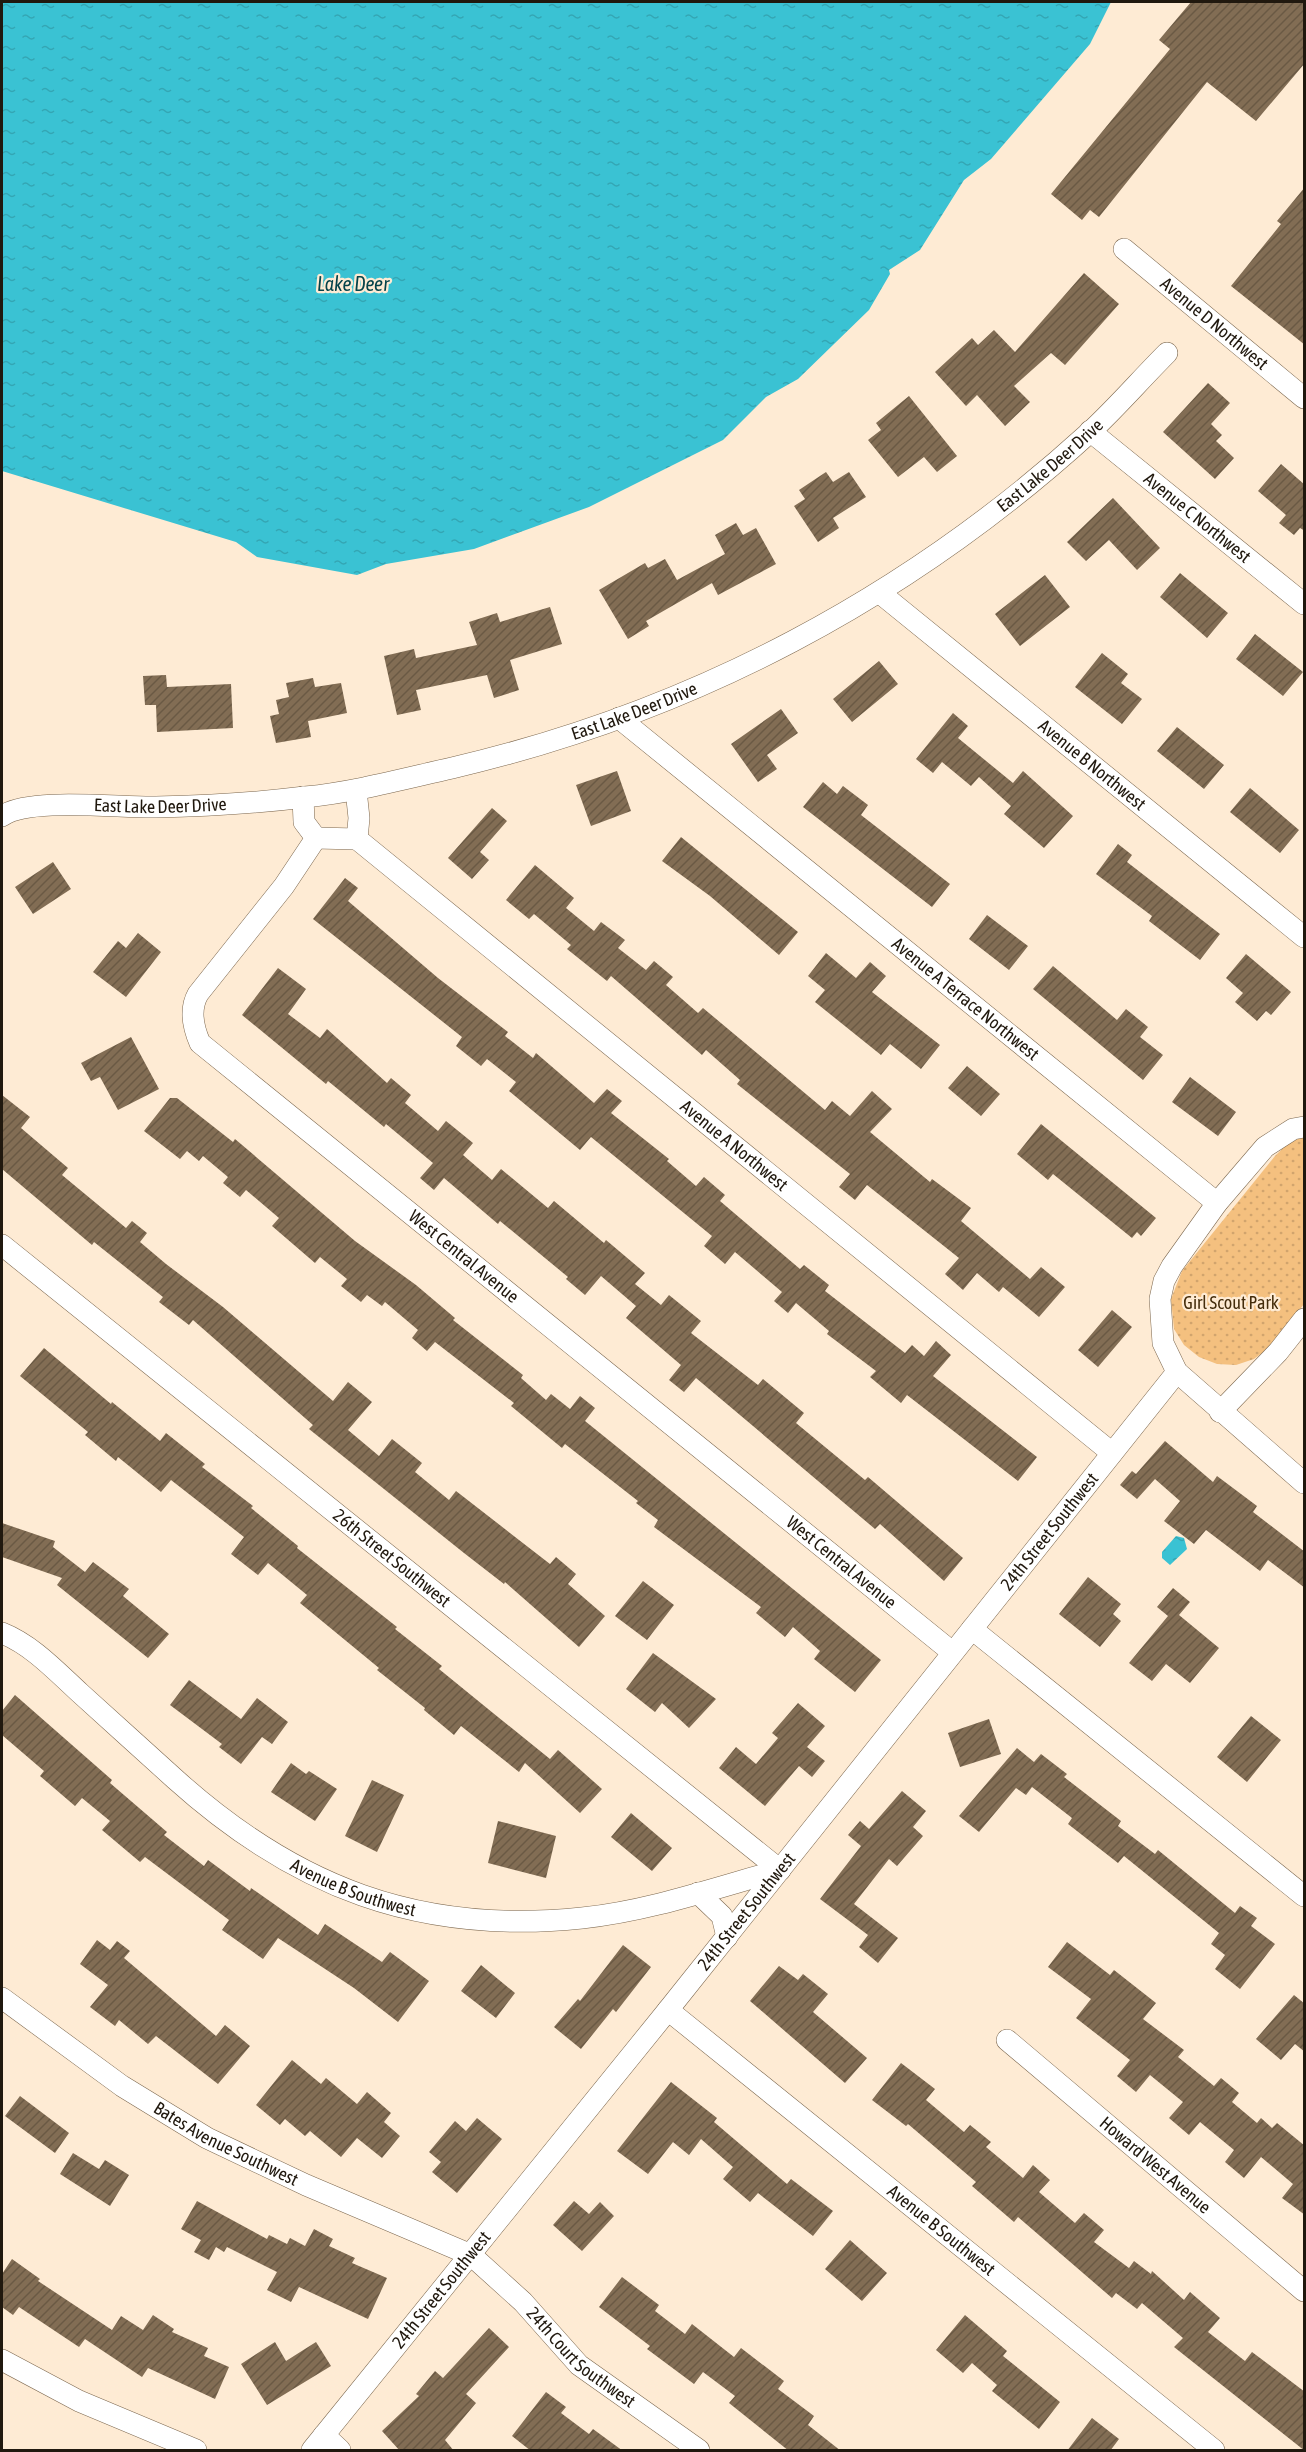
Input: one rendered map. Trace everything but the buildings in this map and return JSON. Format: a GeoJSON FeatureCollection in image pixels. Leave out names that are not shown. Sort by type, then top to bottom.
{"type":"FeatureCollection","features":[{"type":"Feature","properties":{"kind":"street","name":"Avenue D Northwest"},"geometry":{"type":"LineString","coordinates":[[1124,249],[1305,398]]}},
{"type":"Feature","properties":{"kind":"street","name":"East Lake Deer Drive"},"geometry":{"type":"LineString","coordinates":[[2,816],[11,810],[48,806],[157,807],[303,797],[356,790],[500,757],[619,718],[715,680],[773,654],[880,593],[996,511],[1090,431],[1167,352]]}},
{"type":"Feature","properties":{"kind":"street","name":"Avenue C Northwest"},"geometry":{"type":"LineString","coordinates":[[1090,431],[1305,604]]}},
{"type":"Feature","properties":{"kind":"street","name":"Avenue B Northwest"},"geometry":{"type":"LineString","coordinates":[[880,593],[1305,937]]}},
{"type":"Feature","properties":{"kind":"street","name":"Avenue A Terrace Northwest"},"geometry":{"type":"LineString","coordinates":[[619,718],[1217,1203]]}},
{"type":"Feature","properties":{"kind":"street"},"geometry":{"type":"LineString","coordinates":[[303,797],[304,822],[316,838],[357,839],[359,818],[356,790]]}},
{"type":"Feature","properties":{"kind":"street","name":"West Central Avenue"},"geometry":{"type":"LineString","coordinates":[[316,838],[284,886],[194,1001],[192,1027],[200,1043],[952,1653]]}},
{"type":"Feature","properties":{"kind":"street","name":"Avenue A Northwest"},"geometry":{"type":"LineString","coordinates":[[357,839],[1112,1453]]}},
{"type":"Feature","properties":{"kind":"street"},"geometry":{"type":"LineString","coordinates":[[1305,1127],[1293,1129],[1265,1147],[1217,1203],[1164,1281],[1160,1299],[1163,1343],[1177,1372],[1220,1412],[1305,1483]]}},
{"type":"Feature","properties":{"kind":"street","name":"26th Street Southwest"},"geometry":{"type":"LineString","coordinates":[[2,1245],[780,1869]]}},
{"type":"Feature","properties":{"kind":"street"},"geometry":{"type":"LineString","coordinates":[[1220,1412],[1278,1352],[1305,1319]]}},
{"type":"Feature","properties":{"kind":"street","name":"24th Street Southwest"},"geometry":{"type":"LineString","coordinates":[[318,2443],[727,1937],[1177,1372]]}},
{"type":"Feature","properties":{"kind":"street"},"geometry":{"type":"LineString","coordinates":[[972,1629],[1305,1896]]}},
{"type":"Feature","properties":{"kind":"street","name":"Avenue B Southwest"},"geometry":{"type":"LineString","coordinates":[[2,1633],[15,1638],[42,1658],[214,1812],[284,1860],[345,1890],[395,1907],[470,1920],[507,1922],[582,1918],[698,1893],[780,1869]]}},
{"type":"Feature","properties":{"kind":"street"},"geometry":{"type":"LineString","coordinates":[[698,1893],[722,1916],[727,1937]]}},
{"type":"Feature","properties":{"kind":"street","name":"Bates Avenue Southwest"},"geometry":{"type":"LineString","coordinates":[[2,1998],[122,2086],[207,2138],[306,2185],[471,2255]]}},
{"type":"Feature","properties":{"kind":"street","name":"Avenue B Southwest"},"geometry":{"type":"LineString","coordinates":[[668,2010],[1214,2451]]}},
{"type":"Feature","properties":{"kind":"street","name":"Howard West Avenue"},"geometry":{"type":"LineString","coordinates":[[1007,2040],[1305,2291]]}},
{"type":"Feature","properties":{"kind":"street","name":"24th Court Southwest"},"geometry":{"type":"LineString","coordinates":[[471,2255],[523,2302],[579,2365],[699,2451]]}},
{"type":"Feature","properties":{"kind":"street"},"geometry":{"type":"LineString","coordinates":[[2,2360],[79,2401],[195,2451]]}},
{"type":"Feature","properties":{"kind":"street"},"geometry":{"type":"LineString","coordinates":[[318,2443],[340,2451]]}},
{"type":"Feature","properties":{"kind":"green space","name":"Girl Scout Park"},"geometry":{"type":"Polygon","coordinates":[[[1304,1136],[1304,1304],[1270,1347],[1254,1359],[1236,1365],[1217,1364],[1199,1357],[1184,1345],[1174,1329],[1171,1299],[1182,1271],[1275,1156],[1286,1145],[1304,1136]]]}},
{"type":"Feature","properties":{"kind":"water","name":"Lake Deer"},"geometry":{"type":"Polygon","coordinates":[[[2,2],[1111,2],[1090,44],[991,159],[964,180],[920,250],[889,270],[890,274],[869,310],[798,379],[766,397],[723,440],[589,507],[474,549],[386,564],[357,575],[257,557],[236,542],[2,471],[2,2]]]}},
{"type":"Feature","properties":{"kind":"water"},"geometry":{"type":"Polygon","coordinates":[[[1176,1536],[1184,1538],[1187,1549],[1170,1565],[1162,1558],[1162,1552],[1176,1536]]]}}]}
